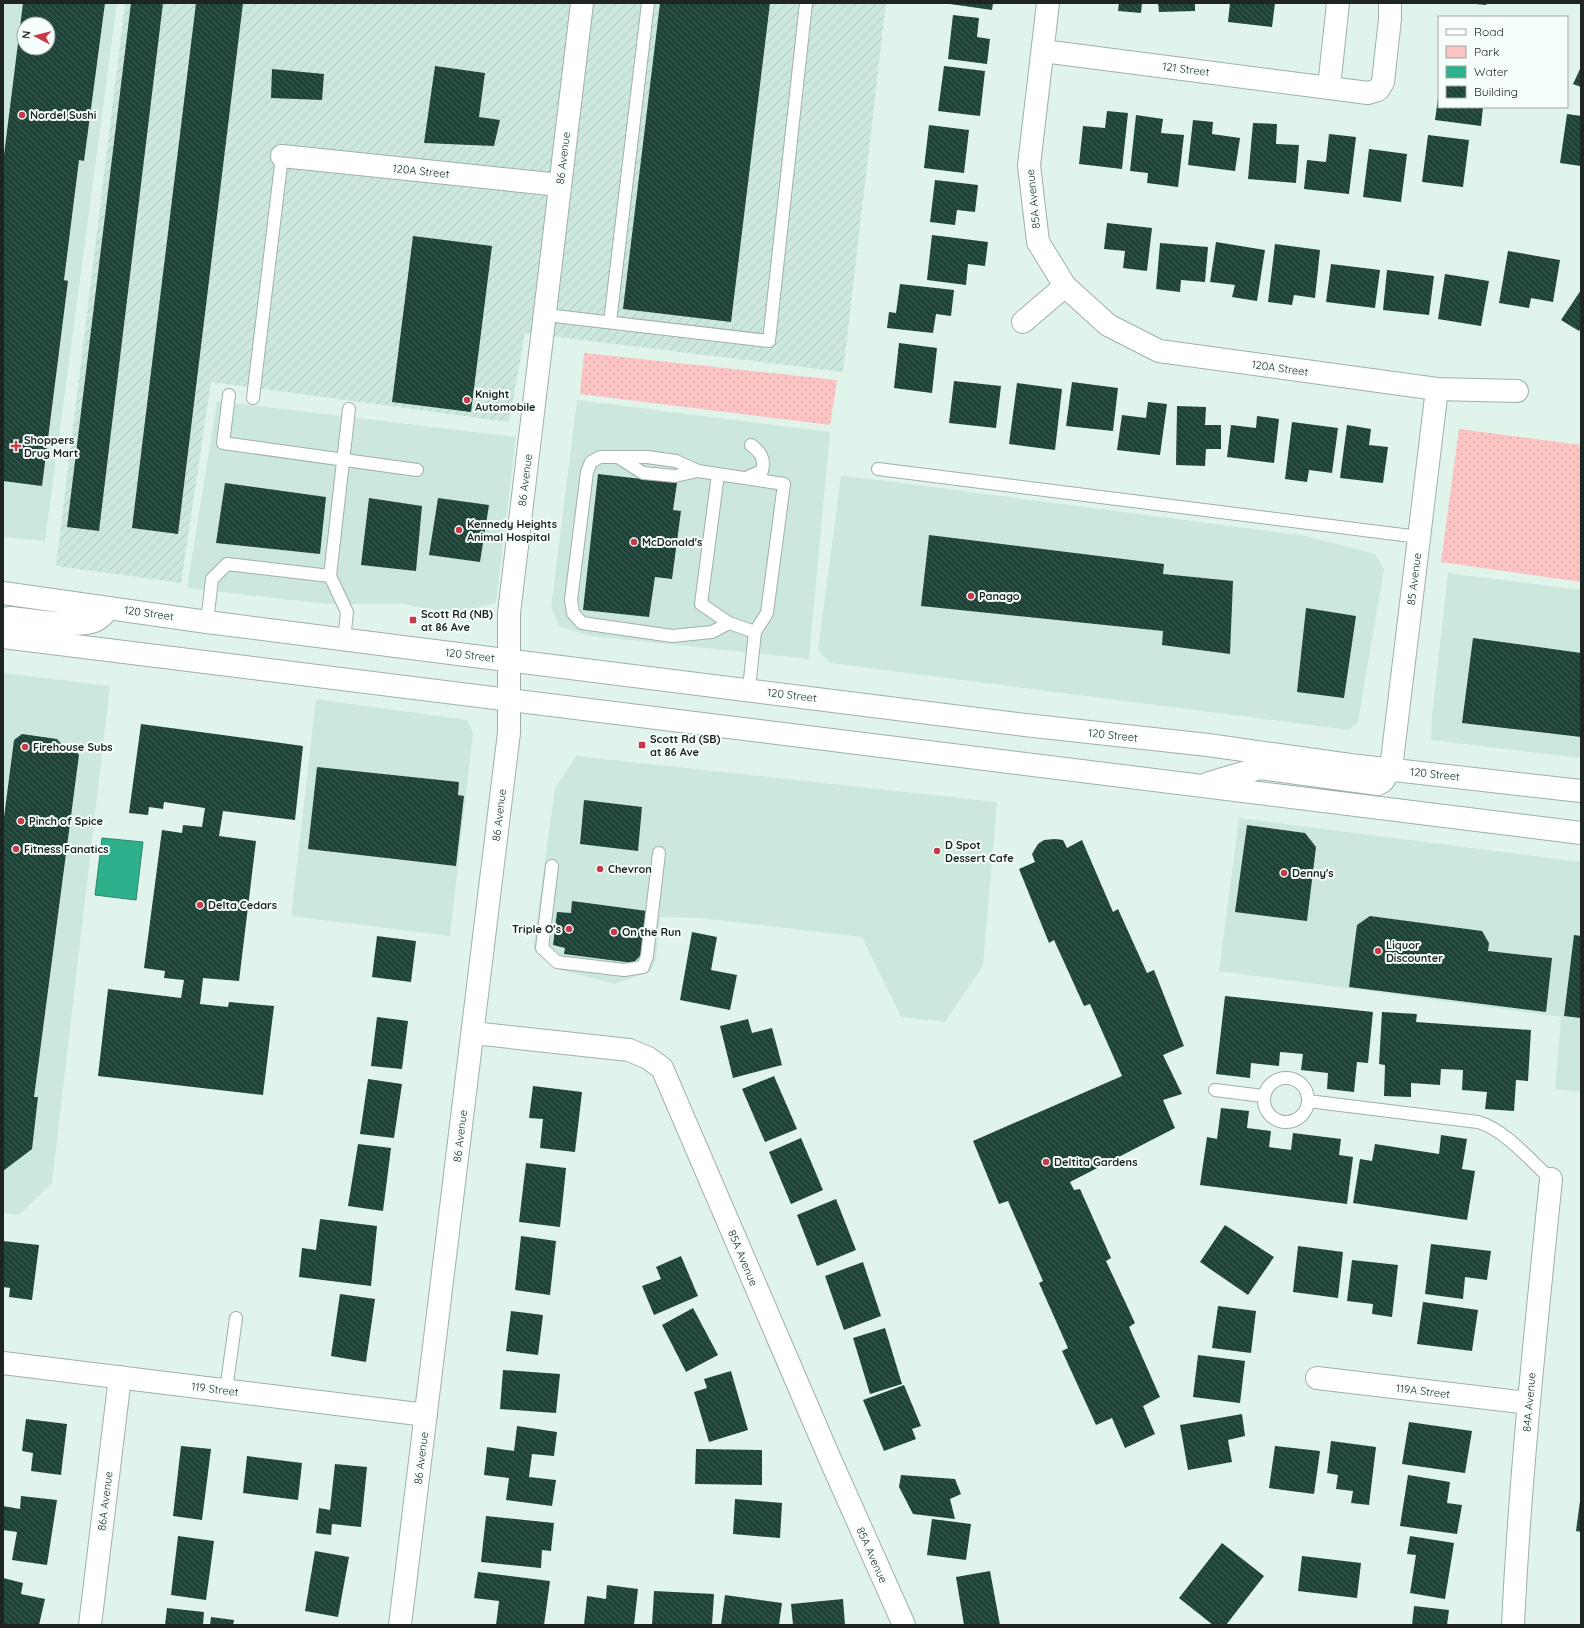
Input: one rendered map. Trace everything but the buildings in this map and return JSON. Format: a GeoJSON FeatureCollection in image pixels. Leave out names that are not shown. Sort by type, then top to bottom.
{"type":"FeatureCollection","features":[{"type":"Feature","properties":{"kind":"street","name":"86 Avenue"},"geometry":{"type":"LineString","coordinates":[[400,1625],[506,757],[508,733],[509,613],[546,315],[582,3]]}},
{"type":"Feature","properties":{"kind":"street","name":"85A Avenue"},"geometry":{"type":"LineString","coordinates":[[1048,3],[1029,165],[1038,242],[1065,286]]}},
{"type":"Feature","properties":{"kind":"street"},"geometry":{"type":"LineString","coordinates":[[1329,88],[1338,3]]}},
{"type":"Feature","properties":{"kind":"street","name":"121 Street"},"geometry":{"type":"LineString","coordinates":[[1043,51],[1368,93],[1378,90],[1383,82],[1390,19],[1390,3]]}},
{"type":"Feature","properties":{"kind":"street","name":"120A Street"},"geometry":{"type":"LineString","coordinates":[[282,156],[560,185]]}},
{"type":"Feature","properties":{"kind":"street","name":"120A Street"},"geometry":{"type":"LineString","coordinates":[[1065,286],[1108,325],[1160,352],[1437,389],[1517,391]]}},
{"type":"Feature","properties":{"kind":"street"},"geometry":{"type":"LineString","coordinates":[[1023,322],[1065,286]]}},
{"type":"Feature","properties":{"kind":"street","name":"85 Avenue"},"geometry":{"type":"LineString","coordinates":[[1391,769],[1437,389]]}},
{"type":"Feature","properties":{"kind":"street","name":"120 Street"},"geometry":{"type":"LineString","coordinates":[[3,593],[208,622],[1025,725],[1208,745],[1391,769],[1581,791]]}},
{"type":"Feature","properties":{"kind":"street"},"geometry":{"type":"LineString","coordinates":[[3,620],[11,618],[76,625],[89,623],[98,619],[110,608]]}},
{"type":"Feature","properties":{"kind":"street"},"geometry":{"type":"LineString","coordinates":[[3,637],[823,739],[885,745],[1581,833]]}},
{"type":"Feature","properties":{"kind":"street"},"geometry":{"type":"LineString","coordinates":[[1201,786],[1260,768],[1378,784],[1383,781],[1391,769]]}},
{"type":"Feature","properties":{"kind":"street","name":"85A Avenue"},"geometry":{"type":"LineString","coordinates":[[473,1033],[629,1050],[648,1058],[662,1068],[830,1459],[904,1625]]}},
{"type":"Feature","properties":{"kind":"street","name":"84A Avenue"},"geometry":{"type":"LineString","coordinates":[[1513,1625],[1516,1552],[1528,1403],[1551,1179]]}},
{"type":"Feature","properties":{"kind":"street","name":"119 Street"},"geometry":{"type":"LineString","coordinates":[[3,1363],[426,1415]]}},
{"type":"Feature","properties":{"kind":"street","name":"86A Avenue"},"geometry":{"type":"LineString","coordinates":[[90,1625],[120,1377]]}},
{"type":"Feature","properties":{"kind":"street","name":"119A Street"},"geometry":{"type":"LineString","coordinates":[[1318,1378],[1528,1403]]}},
{"type":"Feature","properties":{"kind":"lane"},"geometry":{"type":"LineString","coordinates":[[610,322],[648,3]]}},
{"type":"Feature","properties":{"kind":"lane"},"geometry":{"type":"LineString","coordinates":[[546,315],[769,341],[806,3]]}},
{"type":"Feature","properties":{"kind":"lane"},"geometry":{"type":"LineString","coordinates":[[253,398],[282,156]]}},
{"type":"Feature","properties":{"kind":"lane"},"geometry":{"type":"LineString","coordinates":[[229,395],[223,443],[417,470]]}},
{"type":"Feature","properties":{"kind":"lane"},"geometry":{"type":"LineString","coordinates":[[344,639],[347,612],[330,576],[349,409]]}},
{"type":"Feature","properties":{"kind":"lane"},"geometry":{"type":"LineString","coordinates":[[748,478],[762,471],[764,465],[763,458],[759,451],[751,445]]}},
{"type":"Feature","properties":{"kind":"lane"},"geometry":{"type":"LineString","coordinates":[[729,623],[712,632],[672,636],[582,623],[573,614],[571,600],[587,472],[591,462],[600,457],[647,457],[676,461],[698,471],[784,484],[768,613],[755,632],[749,689]]}},
{"type":"Feature","properties":{"kind":"lane"},"geometry":{"type":"LineString","coordinates":[[878,470],[1419,537]]}},
{"type":"Feature","properties":{"kind":"lane"},"geometry":{"type":"LineString","coordinates":[[718,474],[700,604],[729,623],[755,632]]}},
{"type":"Feature","properties":{"kind":"lane"},"geometry":{"type":"LineString","coordinates":[[208,622],[212,579],[227,564],[330,576]]}},
{"type":"Feature","properties":{"kind":"lane"},"geometry":{"type":"LineString","coordinates":[[552,866],[542,948],[557,962],[624,970],[643,966],[647,956],[659,853]]}},
{"type":"Feature","properties":{"kind":"lane"},"geometry":{"type":"LineString","coordinates":[[1292,1078],[1304,1086],[1307,1092],[1308,1102],[1304,1113],[1298,1119],[1291,1122],[1284,1122],[1276,1120],[1270,1116],[1266,1110],[1263,1096],[1266,1088],[1271,1082],[1277,1079],[1292,1078]]}},
{"type":"Feature","properties":{"kind":"lane"},"geometry":{"type":"LineString","coordinates":[[1215,1090],[1263,1096]]}},
{"type":"Feature","properties":{"kind":"lane"},"geometry":{"type":"LineString","coordinates":[[1308,1102],[1486,1124],[1499,1131],[1551,1179]]}},
{"type":"Feature","properties":{"kind":"lane"},"geometry":{"type":"LineString","coordinates":[[226,1390],[236,1318]]}},
{"type":"Feature","properties":{"kind":"shaded area"},"geometry":{"type":"Polygon","coordinates":[[[3,3],[117,3],[45,541],[3,537],[3,3]]]}},
{"type":"Feature","properties":{"kind":"shaded area"},"geometry":{"type":"Polygon","coordinates":[[[125,3],[886,3],[843,372],[525,333],[509,422],[211,382],[181,583],[56,566],[125,3]]]}},
{"type":"Feature","properties":{"kind":"shaded area"},"geometry":{"type":"Polygon","coordinates":[[[577,400],[830,432],[809,659],[591,636],[560,627],[551,607],[577,400]]]}},
{"type":"Feature","properties":{"kind":"shaded area"},"geometry":{"type":"Polygon","coordinates":[[[217,401],[516,437],[496,603],[456,613],[401,604],[327,604],[187,588],[217,401]]]}},
{"type":"Feature","properties":{"kind":"shaded area"},"geometry":{"type":"Polygon","coordinates":[[[841,476],[1306,536],[1375,554],[1384,569],[1358,722],[1349,730],[830,663],[818,650],[841,476]]]}},
{"type":"Feature","properties":{"kind":"shaded area"},"geometry":{"type":"Polygon","coordinates":[[[1448,573],[1581,590],[1581,758],[1431,740],[1432,715],[1448,573]]]}},
{"type":"Feature","properties":{"kind":"shaded area"},"geometry":{"type":"Polygon","coordinates":[[[3,673],[110,686],[52,1183],[19,1215],[3,1213],[3,673]]]}},
{"type":"Feature","properties":{"kind":"shaded area"},"geometry":{"type":"Polygon","coordinates":[[[316,699],[467,720],[473,733],[450,936],[291,916],[316,699]]]}},
{"type":"Feature","properties":{"kind":"shaded area"},"geometry":{"type":"Polygon","coordinates":[[[576,756],[997,802],[983,966],[945,1022],[901,1017],[862,937],[699,918],[660,917],[656,960],[650,972],[614,984],[560,970],[533,948],[555,788],[576,756]]]}},
{"type":"Feature","properties":{"kind":"shaded area"},"geometry":{"type":"Polygon","coordinates":[[[1239,818],[1581,862],[1581,1092],[1555,1089],[1561,1017],[1219,971],[1239,818]]]}},
{"type":"Feature","properties":{"kind":"green space"},"geometry":{"type":"Polygon","coordinates":[[[584,353],[837,380],[830,425],[580,394],[584,353]]]}},
{"type":"Feature","properties":{"kind":"green space"},"geometry":{"type":"Polygon","coordinates":[[[1459,429],[1581,445],[1581,582],[1441,562],[1459,429]]]}},
{"type":"Feature","properties":{"kind":"water"},"geometry":{"type":"Polygon","coordinates":[[[102,838],[143,842],[136,900],[95,895],[102,838]]]}},
{"type":"Feature","properties":{"kind":"place","name":"Nordel Sushi"},"geometry":{"type":"Point","coordinates":[22,115]}},
{"type":"Feature","properties":{"kind":"place","name":"Knight Automobile"},"geometry":{"type":"Point","coordinates":[467,400]}},
{"type":"Feature","properties":{"kind":"place","name":"Shoppers Drug Mart"},"geometry":{"type":"Point","coordinates":[16,446]}},
{"type":"Feature","properties":{"kind":"place","name":"Kennedy Heights Animal Hospital"},"geometry":{"type":"Point","coordinates":[459,530]}},
{"type":"Feature","properties":{"kind":"place","name":"McDonald's"},"geometry":{"type":"Point","coordinates":[634,542]}},
{"type":"Feature","properties":{"kind":"place","name":"Panago"},"geometry":{"type":"Point","coordinates":[971,596]}},
{"type":"Feature","properties":{"kind":"place","name":"Scott Rd (NB) at 86 Ave"},"geometry":{"type":"Point","coordinates":[413,620]}},
{"type":"Feature","properties":{"kind":"place","name":"Scott Rd (SB) at 86 Ave"},"geometry":{"type":"Point","coordinates":[642,745]}},
{"type":"Feature","properties":{"kind":"place","name":"Firehouse Subs"},"geometry":{"type":"Point","coordinates":[25,747]}},
{"type":"Feature","properties":{"kind":"place","name":"Pinch of Spice"},"geometry":{"type":"Point","coordinates":[21,821]}},
{"type":"Feature","properties":{"kind":"place","name":"Fitness Fanatics"},"geometry":{"type":"Point","coordinates":[16,849]}},
{"type":"Feature","properties":{"kind":"place","name":"D Spot Dessert Cafe"},"geometry":{"type":"Point","coordinates":[937,851]}},
{"type":"Feature","properties":{"kind":"place","name":"Chevron"},"geometry":{"type":"Point","coordinates":[600,869]}},
{"type":"Feature","properties":{"kind":"place","name":"Denny's"},"geometry":{"type":"Point","coordinates":[1284,873]}},
{"type":"Feature","properties":{"kind":"place","name":"Delta Cedars"},"geometry":{"type":"Point","coordinates":[200,905]}},
{"type":"Feature","properties":{"kind":"place","name":"Triple O's"},"geometry":{"type":"Point","coordinates":[569,929]}},
{"type":"Feature","properties":{"kind":"place","name":"On the Run"},"geometry":{"type":"Point","coordinates":[614,932]}},
{"type":"Feature","properties":{"kind":"place","name":"Liquor Discounter"},"geometry":{"type":"Point","coordinates":[1378,951]}},
{"type":"Feature","properties":{"kind":"place","name":"Deltita Gardens"},"geometry":{"type":"Point","coordinates":[1046,1162]}}]}
